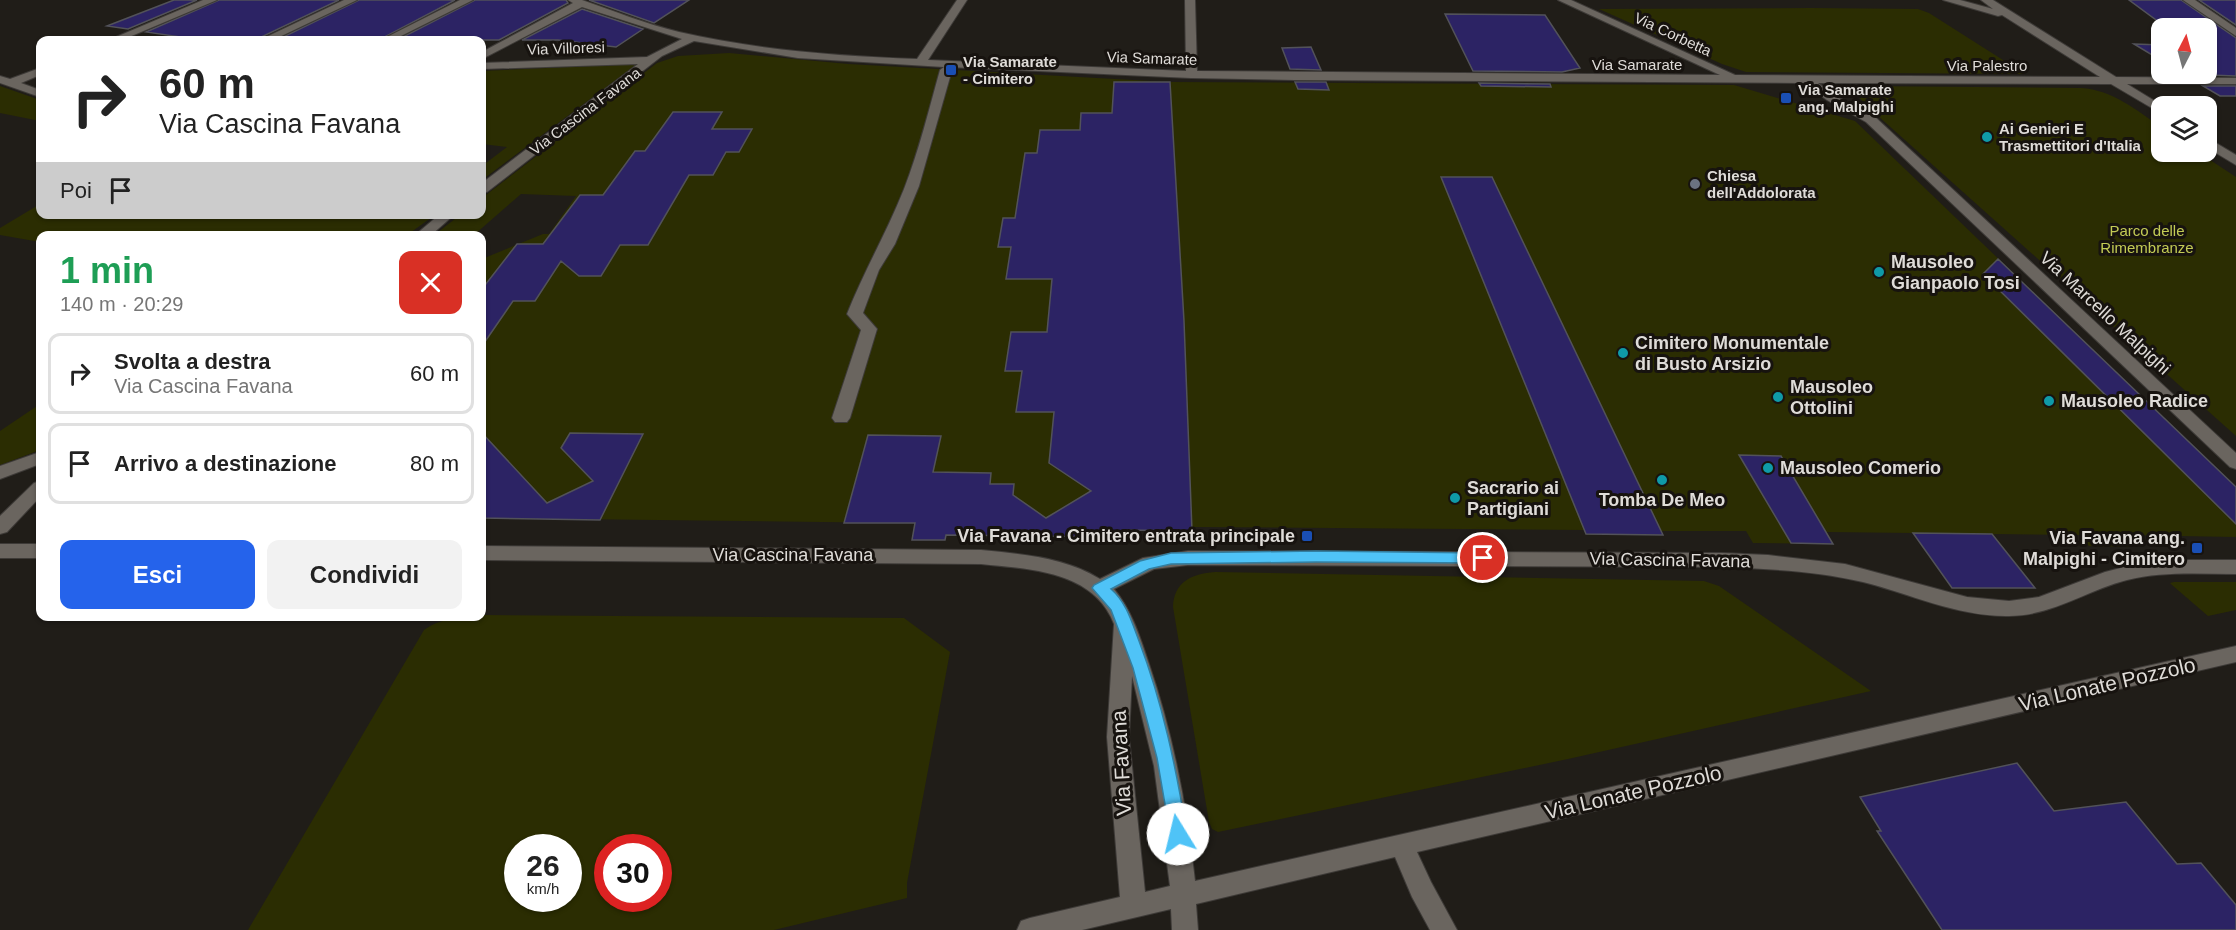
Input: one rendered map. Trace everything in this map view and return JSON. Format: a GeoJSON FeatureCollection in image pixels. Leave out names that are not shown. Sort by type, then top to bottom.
{"type":"FeatureCollection","features":[{"type":"Feature","properties":{"kind":"street"},"geometry":{"type":"LineString","coordinates":[[124,36],[212,0]]}},
{"type":"Feature","properties":{"kind":"street"},"geometry":{"type":"LineString","coordinates":[[274,36],[352,0]]}},
{"type":"Feature","properties":{"kind":"street"},"geometry":{"type":"LineString","coordinates":[[394,36],[468,0]]}},
{"type":"Feature","properties":{"kind":"street"},"geometry":{"type":"LineString","coordinates":[[921,62],[962,0]]}},
{"type":"Feature","properties":{"kind":"street"},"geometry":{"type":"LineString","coordinates":[[1190,0],[1191,75]]}},
{"type":"Feature","properties":{"kind":"street","name":"Via Corbetta"},"geometry":{"type":"LineString","coordinates":[[1563,0],[1737,79]]}},
{"type":"Feature","properties":{"kind":"street"},"geometry":{"type":"LineString","coordinates":[[1948,0],[2011,16]]}},
{"type":"Feature","properties":{"kind":"street"},"geometry":{"type":"LineString","coordinates":[[1986,0],[2151,104]]}},
{"type":"Feature","properties":{"kind":"street"},"geometry":{"type":"LineString","coordinates":[[2188,0],[2236,33]]}},
{"type":"Feature","properties":{"kind":"street"},"geometry":{"type":"LineString","coordinates":[[486,54],[577,1]]}},
{"type":"Feature","properties":{"kind":"street","name":"Via Samarate"},"geometry":{"type":"LineString","coordinates":[[577,1],[692,38],[793,53],[921,62],[1191,75],[1737,79]]}},
{"type":"Feature","properties":{"kind":"street","name":"Via Cascina Favana"},"geometry":{"type":"LineString","coordinates":[[486,186],[651,60],[667,49],[692,38]]}},
{"type":"Feature","properties":{"kind":"street","name":"Via Villoresi"},"geometry":{"type":"LineString","coordinates":[[486,66],[651,60]]}},
{"type":"Feature","properties":{"kind":"street"},"geometry":{"type":"LineString","coordinates":[[841,418],[869,329],[855,314],[872,270],[888,244],[912,186],[946,70]]}},
{"type":"Feature","properties":{"kind":"street"},"geometry":{"type":"LineString","coordinates":[[5,81],[36,72]]}},
{"type":"Feature","properties":{"kind":"street","name":"Via Palestro"},"geometry":{"type":"LineString","coordinates":[[1737,79],[2236,81]]}},
{"type":"Feature","properties":{"kind":"street","name":"Via Marcello Malpighi"},"geometry":{"type":"LineString","coordinates":[[1807,80],[1831,98],[1870,119],[2236,463]]}},
{"type":"Feature","properties":{"kind":"street"},"geometry":{"type":"LineString","coordinates":[[5,81],[36,93]]}},
{"type":"Feature","properties":{"kind":"street"},"geometry":{"type":"LineString","coordinates":[[2217,148],[2236,161]]}},
{"type":"Feature","properties":{"kind":"street"},"geometry":{"type":"LineString","coordinates":[[427,231],[442,219]]}},
{"type":"Feature","properties":{"kind":"street"},"geometry":{"type":"LineString","coordinates":[[0,473],[36,460]]}},
{"type":"Feature","properties":{"kind":"street"},"geometry":{"type":"LineString","coordinates":[[0,527],[36,492]]}},
{"type":"Feature","properties":{"kind":"street"},"geometry":{"type":"LineString","coordinates":[[0,551],[36,551]]}},
{"type":"Feature","properties":{"kind":"street","name":"Via Cascina Favana"},"geometry":{"type":"LineString","coordinates":[[486,553],[981,557],[1057,568],[1081,577],[1108,594],[1121,614]]}},
{"type":"Feature","properties":{"kind":"street","name":"Via Cascina Favana"},"geometry":{"type":"LineString","coordinates":[[1099,588],[1152,562],[1188,558],[1722,560],[1801,565],[1845,571],[1950,602],[1981,608],[2009,609],[2041,605],[2106,580],[2143,570],[2236,567]]}},
{"type":"Feature","properties":{"kind":"street","name":"Via Favana"},"geometry":{"type":"LineString","coordinates":[[1121,614],[1155,714],[1165,758],[1181,852],[1185,930]]}},
{"type":"Feature","properties":{"kind":"street","name":"Via Favana"},"geometry":{"type":"LineString","coordinates":[[1121,614],[1118,737],[1134,906]]}},
{"type":"Feature","properties":{"kind":"street","name":"Via Lonate Pozzolo"},"geometry":{"type":"LineString","coordinates":[[1030,930],[2236,654]]}},
{"type":"Feature","properties":{"kind":"street"},"geometry":{"type":"LineString","coordinates":[[1402,845],[1421,889],[1444,930]]}},
{"type":"Feature","properties":{"kind":"green space"},"geometry":{"type":"Polygon","coordinates":[[[1599,9],[1918,9],[1929,13],[2025,74],[1746,72],[1722,64],[1599,9]]]}},
{"type":"Feature","properties":{"kind":"green space"},"geometry":{"type":"Polygon","coordinates":[[[729,53],[848,64],[1169,82],[1734,85],[1855,121],[2236,487],[2236,537],[2122,535],[2131,547],[2089,546],[2079,535],[1993,534],[2034,588],[1952,588],[1913,533],[1827,532],[1833,544],[1753,543],[1746,531],[1661,531],[1663,535],[1587,535],[1584,530],[1193,527],[1192,531],[1151,530],[1125,523],[1124,537],[983,535],[985,524],[486,518],[486,257],[543,234],[549,234],[576,196],[521,194],[479,231],[439,231],[455,219],[486,219],[486,195],[657,63],[678,56],[729,53]]]}},
{"type":"Feature","properties":{"kind":"green space"},"geometry":{"type":"Polygon","coordinates":[[[637,64],[486,177],[486,163],[507,147],[486,144],[486,71],[637,64]]]}},
{"type":"Feature","properties":{"kind":"green space"},"geometry":{"type":"Polygon","coordinates":[[[0,86],[36,99],[36,120],[0,113],[0,86]]]}},
{"type":"Feature","properties":{"kind":"green space","name":"Parco delle Rimembranze"},"geometry":{"type":"Polygon","coordinates":[[[1851,87],[2081,88],[2093,90],[2124,102],[2151,120],[2151,162],[2213,162],[2236,177],[2236,436],[1877,115],[1851,90],[1851,87]]]}},
{"type":"Feature","properties":{"kind":"green space"},"geometry":{"type":"Polygon","coordinates":[[[36,206],[36,219],[429,219],[413,231],[36,231],[36,241],[0,235],[0,228],[36,206]]]}},
{"type":"Feature","properties":{"kind":"green space"},"geometry":{"type":"Polygon","coordinates":[[[36,407],[36,452],[0,465],[0,431],[36,407]]]}},
{"type":"Feature","properties":{"kind":"green space"},"geometry":{"type":"Polygon","coordinates":[[[1215,572],[1704,581],[1719,586],[1871,691],[1568,759],[1218,832],[1212,829],[1209,822],[1173,607],[1180,585],[1191,577],[1215,572]]]}},
{"type":"Feature","properties":{"kind":"green space"},"geometry":{"type":"Polygon","coordinates":[[[2236,582],[2236,610],[2208,616],[2170,583],[2236,582]]]}},
{"type":"Feature","properties":{"kind":"green space"},"geometry":{"type":"Polygon","coordinates":[[[486,615],[904,618],[950,652],[907,883],[907,898],[774,930],[248,930],[424,630],[442,621],[486,621],[486,615]]]}},
{"type":"Feature","properties":{"kind":"building"},"geometry":{"type":"Polygon","coordinates":[[[174,0],[197,0],[128,29],[107,26],[174,0]]]}},
{"type":"Feature","properties":{"kind":"building"},"geometry":{"type":"Polygon","coordinates":[[[219,0],[339,0],[263,36],[174,36],[146,32],[219,0]]]}},
{"type":"Feature","properties":{"kind":"building"},"geometry":{"type":"Polygon","coordinates":[[[359,0],[455,0],[387,36],[285,36],[359,0]]]}},
{"type":"Feature","properties":{"kind":"building"},"geometry":{"type":"Polygon","coordinates":[[[475,0],[566,0],[568,3],[499,40],[486,40],[486,36],[405,36],[475,0]]]}},
{"type":"Feature","properties":{"kind":"building"},"geometry":{"type":"Polygon","coordinates":[[[589,0],[689,0],[654,23],[589,0]]]}},
{"type":"Feature","properties":{"kind":"building"},"geometry":{"type":"Polygon","coordinates":[[[2129,0],[2181,0],[2207,18],[2153,18],[2129,0]]]}},
{"type":"Feature","properties":{"kind":"building"},"geometry":{"type":"Polygon","coordinates":[[[2199,0],[2236,0],[2236,25],[2199,0]]]}},
{"type":"Feature","properties":{"kind":"building"},"geometry":{"type":"Polygon","coordinates":[[[582,9],[643,29],[616,47],[558,40],[522,40],[582,9]]]}},
{"type":"Feature","properties":{"kind":"building"},"geometry":{"type":"Polygon","coordinates":[[[1445,14],[1545,15],[1580,68],[1562,72],[1473,71],[1445,14]]]}},
{"type":"Feature","properties":{"kind":"building"},"geometry":{"type":"Polygon","coordinates":[[[2217,25],[2236,38],[2236,76],[2217,75],[2217,25]]]}},
{"type":"Feature","properties":{"kind":"building"},"geometry":{"type":"Polygon","coordinates":[[[2134,44],[2151,45],[2151,54],[2134,44]]]}},
{"type":"Feature","properties":{"kind":"building"},"geometry":{"type":"Polygon","coordinates":[[[1311,47],[1321,70],[1290,69],[1282,48],[1311,47]]]}},
{"type":"Feature","properties":{"kind":"building"},"geometry":{"type":"Polygon","coordinates":[[[1114,82],[1170,82],[1184,321],[1192,531],[1124,530],[1124,537],[946,535],[945,540],[912,540],[915,523],[844,523],[868,435],[941,436],[933,472],[991,473],[990,484],[1014,484],[1013,495],[1046,518],[1091,491],[1049,463],[1054,412],[1016,412],[1022,371],[1005,371],[1011,332],[1047,332],[1052,279],[1006,279],[1011,247],[998,247],[1003,218],[1015,218],[1025,153],[1037,153],[1040,130],[1080,130],[1081,113],[1112,113],[1114,82]]]}},
{"type":"Feature","properties":{"kind":"building"},"geometry":{"type":"Polygon","coordinates":[[[1295,82],[1326,82],[1329,90],[1298,89],[1295,82]]]}},
{"type":"Feature","properties":{"kind":"building"},"geometry":{"type":"Polygon","coordinates":[[[1479,83],[1550,84],[1551,87],[1481,86],[1479,83]]]}},
{"type":"Feature","properties":{"kind":"building"},"geometry":{"type":"Polygon","coordinates":[[[2203,86],[2236,86],[2236,96],[2220,96],[2203,86]]]}},
{"type":"Feature","properties":{"kind":"building"},"geometry":{"type":"Polygon","coordinates":[[[673,112],[722,112],[712,129],[752,129],[739,152],[726,152],[713,175],[689,175],[648,245],[620,245],[601,276],[579,276],[561,261],[535,301],[513,301],[486,340],[486,284],[517,244],[543,244],[580,195],[603,195],[635,151],[645,151],[673,112]]]}},
{"type":"Feature","properties":{"kind":"building"},"geometry":{"type":"Polygon","coordinates":[[[1441,177],[1492,177],[1663,535],[1586,534],[1441,177]]]}},
{"type":"Feature","properties":{"kind":"building"},"geometry":{"type":"Polygon","coordinates":[[[1998,259],[2236,487],[2236,524],[1983,274],[1998,259]]]}},
{"type":"Feature","properties":{"kind":"building"},"geometry":{"type":"Polygon","coordinates":[[[570,433],[643,434],[600,520],[486,518],[486,437],[547,503],[593,481],[561,448],[570,433]]]}},
{"type":"Feature","properties":{"kind":"building"},"geometry":{"type":"Polygon","coordinates":[[[1739,455],[1781,456],[1833,544],[1791,543],[1739,455]]]}},
{"type":"Feature","properties":{"kind":"building"},"geometry":{"type":"Polygon","coordinates":[[[1913,533],[1992,534],[2035,588],[1952,588],[1913,533]]]}},
{"type":"Feature","properties":{"kind":"building"},"geometry":{"type":"Polygon","coordinates":[[[2017,763],[2054,811],[2126,802],[2177,864],[2201,863],[2236,905],[2236,930],[1942,930],[1877,831],[1881,831],[1860,797],[2017,763]]]}},
{"type":"Feature","properties":{"kind":"place","name":"Via Samarate - Cimitero"},"geometry":{"type":"Point","coordinates":[951,70]}},
{"type":"Feature","properties":{"kind":"place","name":"Via Samarate ang. Malpighi"},"geometry":{"type":"Point","coordinates":[1786,98]}},
{"type":"Feature","properties":{"kind":"place","name":"Ai Genieri E Trasmettitori d'Italia"},"geometry":{"type":"Point","coordinates":[1987,137]}},
{"type":"Feature","properties":{"kind":"place","name":"Chiesa dell'Addolorata"},"geometry":{"type":"Point","coordinates":[1695,184]}},
{"type":"Feature","properties":{"kind":"place","name":"Mausoleo Gianpaolo Tosi"},"geometry":{"type":"Point","coordinates":[1879,272]}},
{"type":"Feature","properties":{"kind":"place","name":"Cimitero Monumentale di Busto Arsizio"},"geometry":{"type":"Point","coordinates":[1623,353]}},
{"type":"Feature","properties":{"kind":"place","name":"Mausoleo Ottolini"},"geometry":{"type":"Point","coordinates":[1778,397]}},
{"type":"Feature","properties":{"kind":"place","name":"Mausoleo Radice"},"geometry":{"type":"Point","coordinates":[2049,401]}},
{"type":"Feature","properties":{"kind":"place","name":"Mausoleo Comerio"},"geometry":{"type":"Point","coordinates":[1768,468]}},
{"type":"Feature","properties":{"kind":"place","name":"Tomba De Meo"},"geometry":{"type":"Point","coordinates":[1662,480]}},
{"type":"Feature","properties":{"kind":"place","name":"Sacrario ai Partigiani"},"geometry":{"type":"Point","coordinates":[1455,498]}},
{"type":"Feature","properties":{"kind":"place","name":"Via Favana - Cimitero entrata principale"},"geometry":{"type":"Point","coordinates":[1307,536]}},
{"type":"Feature","properties":{"kind":"place","name":"Via Favana ang. Malpighi - Cimitero"},"geometry":{"type":"Point","coordinates":[2197,548]}},
{"type":"Feature","properties":{"kind":"route"},"geometry":{"type":"LineString","coordinates":[[1178,834],[1165,758],[1141,668],[1118,608],[1108,594],[1099,588],[1145,565],[1171,559],[1316,556],[1483,558]]}}]}
